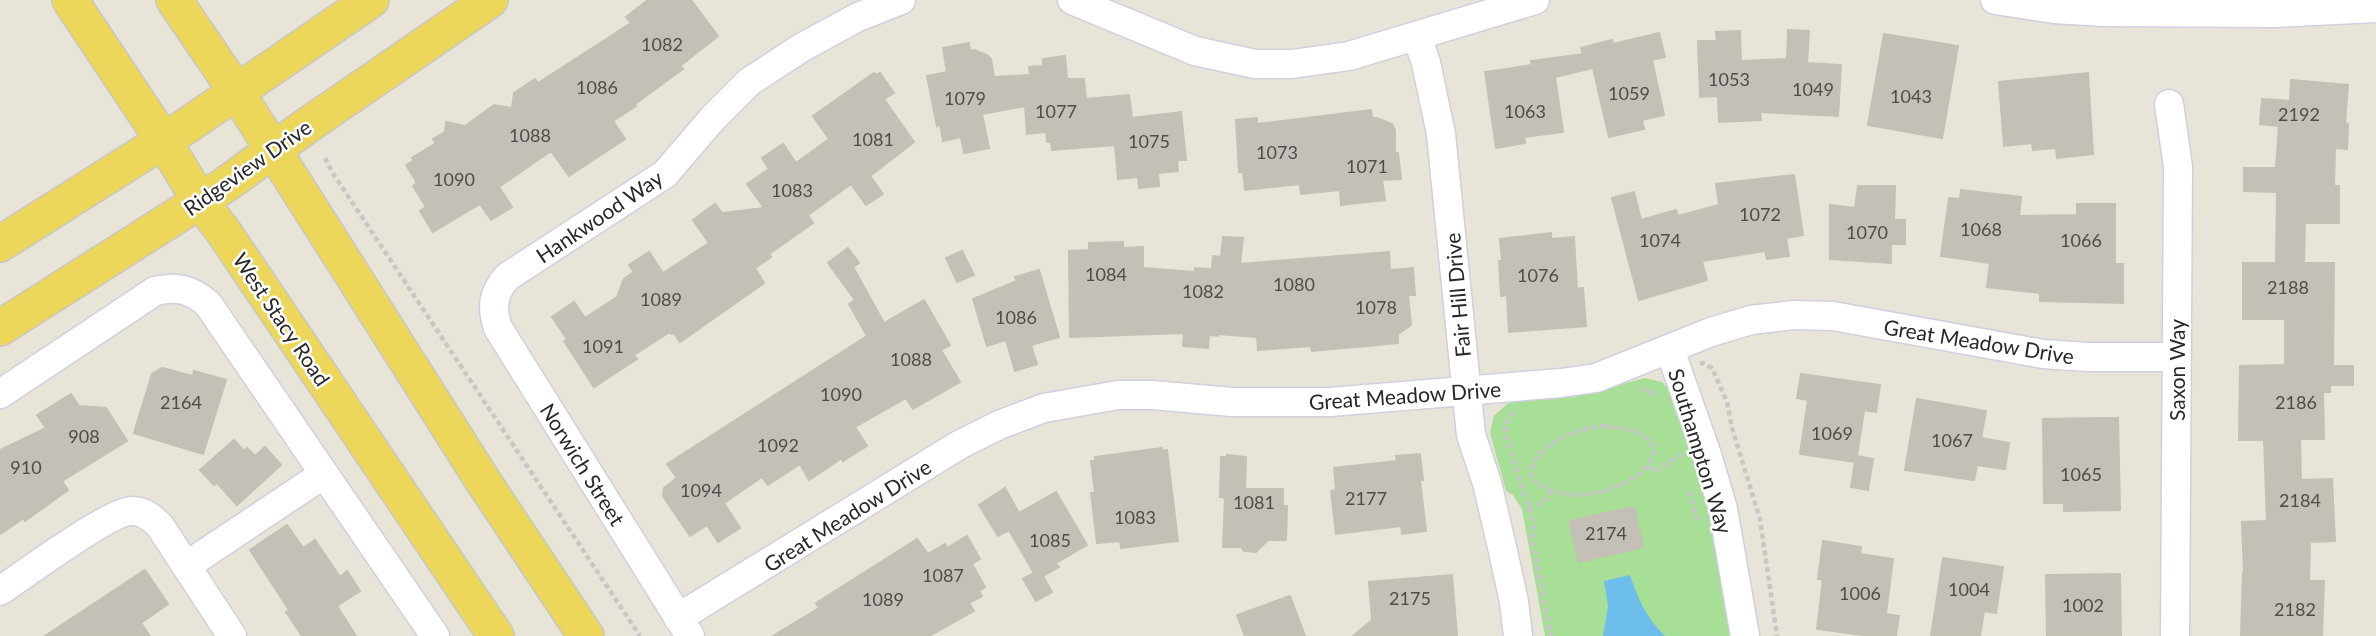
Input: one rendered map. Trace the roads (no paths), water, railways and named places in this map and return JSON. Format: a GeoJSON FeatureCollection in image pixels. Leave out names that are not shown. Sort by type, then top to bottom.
{"type":"FeatureCollection","features":[{"type":"Feature","properties":{"kind":"main road","name":"West Stacy Road"},"geometry":{"type":"LineString","coordinates":[[70,0],[200,201],[223,231],[496,636]]}},
{"type":"Feature","properties":{"kind":"main road"},"geometry":{"type":"LineString","coordinates":[[174,0],[236,91],[483,481],[586,636]]}},
{"type":"Feature","properties":{"kind":"main road"},"geometry":{"type":"LineString","coordinates":[[0,244],[163,140],[371,0]]}},
{"type":"Feature","properties":{"kind":"main road","name":"Ridgeview Drive"},"geometry":{"type":"LineString","coordinates":[[0,328],[200,201],[490,0]]}},
{"type":"Feature","properties":{"kind":"street","name":"Hankwood Way"},"geometry":{"type":"LineString","coordinates":[[498,287],[507,276],[665,174],[713,118],[749,82],[801,48],[858,17],[901,0]]}},
{"type":"Feature","properties":{"kind":"street"},"geometry":{"type":"LineString","coordinates":[[1072,0],[1195,51],[1255,64],[1320,61],[1349,56],[1535,0]]}},
{"type":"Feature","properties":{"kind":"street"},"geometry":{"type":"LineString","coordinates":[[1995,0],[2054,9],[2178,6],[2274,13],[2376,8]]}},
{"type":"Feature","properties":{"kind":"street","name":"Fair Hill Drive"},"geometry":{"type":"LineString","coordinates":[[1417,36],[1441,134],[1471,435],[1496,521],[1514,602],[1518,636]]}},
{"type":"Feature","properties":{"kind":"street","name":"Saxon Way"},"geometry":{"type":"LineString","coordinates":[[2169,104],[2178,167],[2175,636]]}},
{"type":"Feature","properties":{"kind":"street","name":"Norwich Street"},"geometry":{"type":"LineString","coordinates":[[498,287],[494,300],[498,328],[684,627]]}},
{"type":"Feature","properties":{"kind":"street"},"geometry":{"type":"LineString","coordinates":[[0,394],[155,291],[184,289],[197,295],[208,304],[435,636]]}},
{"type":"Feature","properties":{"kind":"street","name":"Great Meadow Drive"},"geometry":{"type":"LineString","coordinates":[[684,627],[959,445],[999,425],[1044,408],[1082,400],[1118,395],[1152,395],[1232,402],[1330,402],[1550,384],[1596,378],[1711,332],[1751,320],[1793,314],[1833,316],[2043,354],[2175,357]]}},
{"type":"Feature","properties":{"kind":"street","name":"Southampton Way"},"geometry":{"type":"LineString","coordinates":[[1670,350],[1723,509],[1745,636]]}},
{"type":"Feature","properties":{"kind":"street"},"geometry":{"type":"LineString","coordinates":[[186,566],[324,474]]}},
{"type":"Feature","properties":{"kind":"street"},"geometry":{"type":"LineString","coordinates":[[0,591],[110,517],[120,512],[137,512],[153,518],[160,526],[231,636]]}},
{"type":"Feature","properties":{"kind":"water"},"geometry":{"type":"Polygon","coordinates":[[[1630,575],[1644,608],[1665,636],[1603,636],[1608,606],[1604,581],[1630,575]]]}}]}
